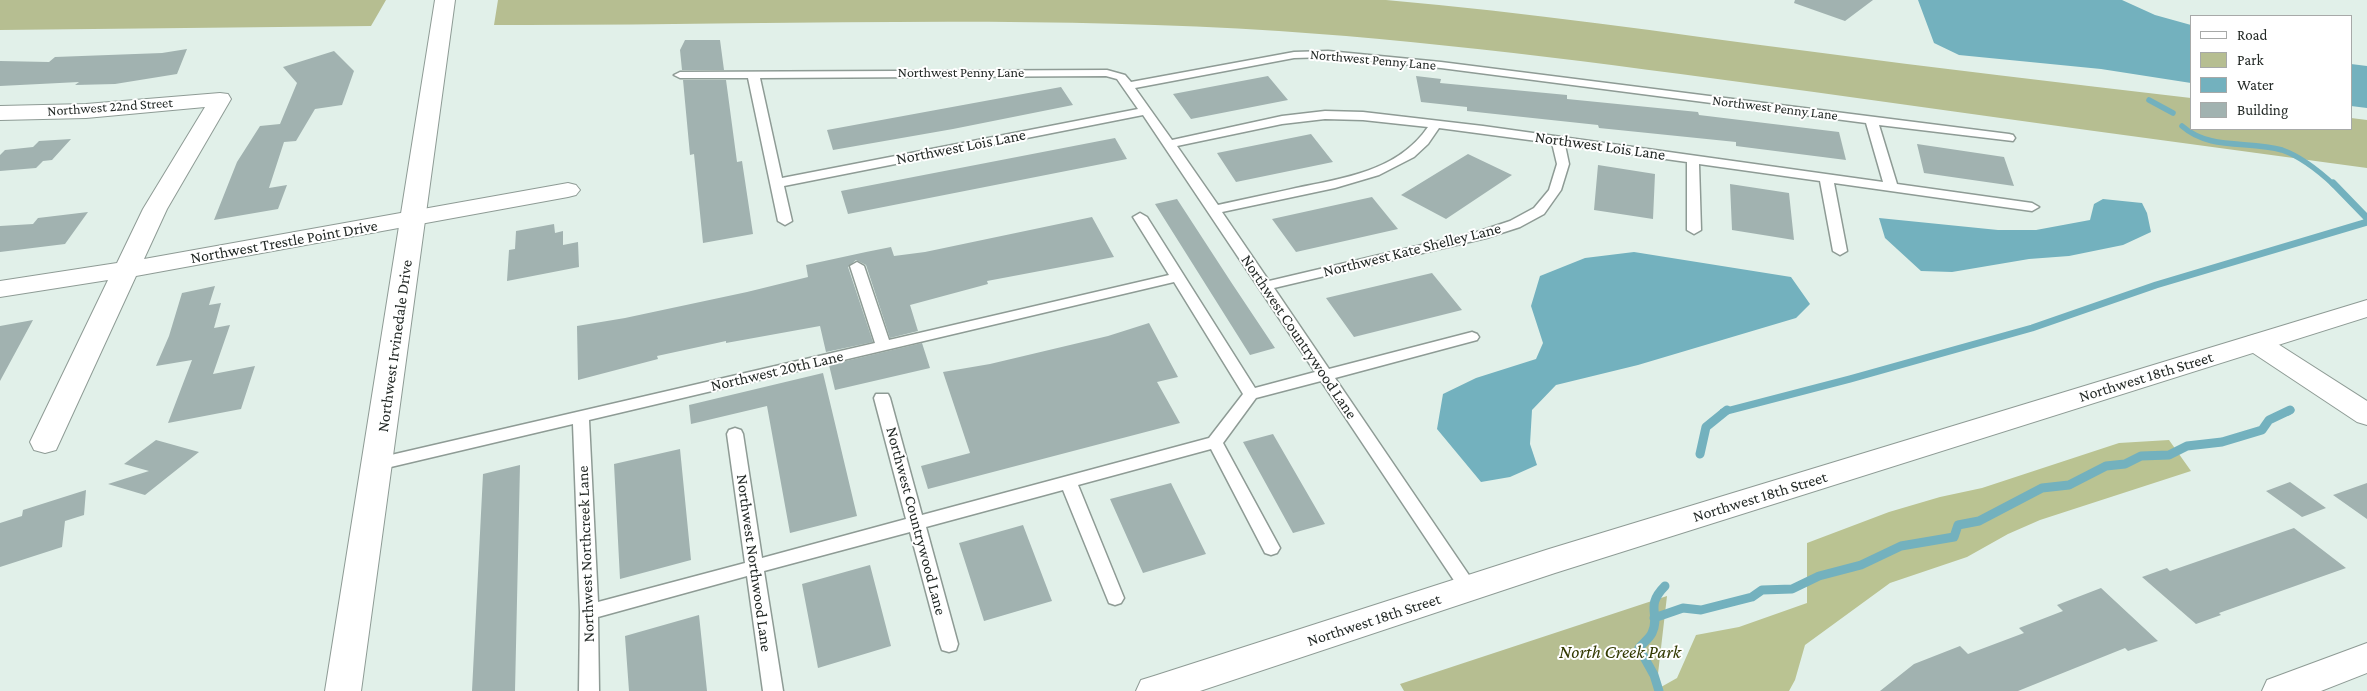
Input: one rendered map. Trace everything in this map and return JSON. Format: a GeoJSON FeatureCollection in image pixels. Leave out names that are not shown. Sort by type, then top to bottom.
{"type":"FeatureCollection","features":[{"type":"Feature","properties":{"kind":"main road","name":"Northwest Irvinedale Drive"},"geometry":{"type":"LineString","coordinates":[[343,691],[445,0]]}},
{"type":"Feature","properties":{"kind":"main road","name":"Northwest 22nd Street"},"geometry":{"type":"LineString","coordinates":[[0,113],[86,110],[220,99],[155,209],[126,270]]}},
{"type":"Feature","properties":{"kind":"main road","name":"Northwest Trestle Point Drive"},"geometry":{"type":"LineString","coordinates":[[0,289],[126,270],[568,190]]}},
{"type":"Feature","properties":{"kind":"main road"},"geometry":{"type":"LineString","coordinates":[[45,442],[126,270]]}},
{"type":"Feature","properties":{"kind":"main road","name":"Northwest 18th Street"},"geometry":{"type":"LineString","coordinates":[[1154,691],[1469,589],[2367,308]]}},
{"type":"Feature","properties":{"kind":"main road"},"geometry":{"type":"LineString","coordinates":[[2257,343],[2367,415]]}},
{"type":"Feature","properties":{"kind":"main road"},"geometry":{"type":"LineString","coordinates":[[2280,691],[2367,658]]}},
{"type":"Feature","properties":{"kind":"lane","name":"Northwest Penny Lane"},"geometry":{"type":"LineString","coordinates":[[680,75],[1107,73],[1121,77],[1128,86],[1294,55],[1328,54],[1441,66],[2009,138]]}},
{"type":"Feature","properties":{"kind":"lane"},"geometry":{"type":"LineString","coordinates":[[753,74],[785,221]]}},
{"type":"Feature","properties":{"kind":"lane","name":"Northwest Countrywood Lane"},"geometry":{"type":"LineString","coordinates":[[1128,86],[1214,210],[1469,589]]}},
{"type":"Feature","properties":{"kind":"lane","name":"Northwest Lois Lane"},"geometry":{"type":"LineString","coordinates":[[777,183],[1145,111]]}},
{"type":"Feature","properties":{"kind":"lane","name":"Northwest Lois Lane"},"geometry":{"type":"LineString","coordinates":[[1169,144],[1282,120],[1325,115],[1363,116],[1826,177],[2032,207]]}},
{"type":"Feature","properties":{"kind":"lane"},"geometry":{"type":"LineString","coordinates":[[1870,119],[1891,187]]}},
{"type":"Feature","properties":{"kind":"lane"},"geometry":{"type":"LineString","coordinates":[[1214,210],[1379,172],[1408,156],[1427,140],[1435,125]]}},
{"type":"Feature","properties":{"kind":"lane","name":"Northwest Kate Shelley Lane"},"geometry":{"type":"LineString","coordinates":[[1265,286],[1481,235],[1515,224],[1539,210],[1555,190],[1563,164],[1558,141]]}},
{"type":"Feature","properties":{"kind":"lane"},"geometry":{"type":"LineString","coordinates":[[1693,159],[1694,230]]}},
{"type":"Feature","properties":{"kind":"lane"},"geometry":{"type":"LineString","coordinates":[[1826,177],[1840,251]]}},
{"type":"Feature","properties":{"kind":"lane"},"geometry":{"type":"LineString","coordinates":[[1140,217],[1251,394]]}},
{"type":"Feature","properties":{"kind":"lane"},"geometry":{"type":"LineString","coordinates":[[857,266],[884,346]]}},
{"type":"Feature","properties":{"kind":"lane","name":"Northwest 20th Lane"},"geometry":{"type":"LineString","coordinates":[[378,464],[1178,278]]}},
{"type":"Feature","properties":{"kind":"lane"},"geometry":{"type":"LineString","coordinates":[[589,612],[1214,442],[1251,394],[1472,337]]}},
{"type":"Feature","properties":{"kind":"lane","name":"Northwest Countrywood Lane"},"geometry":{"type":"LineString","coordinates":[[882,398],[949,644]]}},
{"type":"Feature","properties":{"kind":"lane","name":"Northwest Northcreek Lane"},"geometry":{"type":"LineString","coordinates":[[582,416],[589,612],[589,691]]}},
{"type":"Feature","properties":{"kind":"lane","name":"Northwest Northwood Lane"},"geometry":{"type":"LineString","coordinates":[[735,434],[773,691]]}},
{"type":"Feature","properties":{"kind":"lane"},"geometry":{"type":"LineString","coordinates":[[1214,442],[1271,548]]}},
{"type":"Feature","properties":{"kind":"lane"},"geometry":{"type":"LineString","coordinates":[[1068,482],[1115,598]]}},
{"type":"Feature","properties":{"kind":"green space"},"geometry":{"type":"Polygon","coordinates":[[[0,0],[386,0],[371,26],[0,30],[0,0]]]}},
{"type":"Feature","properties":{"kind":"green space"},"geometry":{"type":"Polygon","coordinates":[[[498,0],[1386,0],[1544,17],[2190,98],[2190,130],[2352,130],[2352,118],[2367,120],[2367,168],[1614,65],[1346,36],[1181,26],[1083,23],[886,22],[494,25],[498,0]]]}},
{"type":"Feature","properties":{"kind":"green space"},"geometry":{"type":"Polygon","coordinates":[[[2169,440],[2191,471],[2040,520],[2008,534],[1967,557],[1890,583],[1805,645],[1795,680],[1789,691],[1654,691],[1677,678],[1696,635],[1739,627],[1807,603],[1807,543],[1889,512],[1940,497],[1982,488],[2119,443],[2169,440]]]}},
{"type":"Feature","properties":{"kind":"green space","name":"North Creek Park"},"geometry":{"type":"Polygon","coordinates":[[[1667,596],[1656,691],[1404,691],[1400,684],[1667,596]]]}},
{"type":"Feature","properties":{"kind":"water"},"geometry":{"type":"Polygon","coordinates":[[[1918,0],[2122,0],[2155,15],[2190,25],[2190,83],[2101,69],[1959,55],[1934,43],[1918,0]]]}},
{"type":"Feature","properties":{"kind":"water"},"geometry":{"type":"Polygon","coordinates":[[[2352,64],[2367,66],[2367,108],[2352,106],[2352,64]]]}},
{"type":"Feature","properties":{"kind":"water"},"geometry":{"type":"Polygon","coordinates":[[[2103,199],[2142,203],[2147,213],[2151,232],[2123,245],[2069,256],[2029,259],[1952,272],[1921,271],[1885,238],[1879,218],[1998,230],[2036,230],[2090,220],[2094,204],[2103,199]]]}},
{"type":"Feature","properties":{"kind":"water"},"geometry":{"type":"Polygon","coordinates":[[[1634,252],[1791,277],[1810,304],[1796,318],[1638,365],[1556,385],[1532,410],[1530,444],[1537,465],[1510,477],[1481,482],[1437,429],[1443,394],[1476,378],[1536,359],[1543,343],[1531,306],[1540,276],[1585,258],[1634,252]]]}},
{"type":"Feature","properties":{"kind":"building"},"geometry":{"type":"Polygon","coordinates":[[[1795,0],[1873,0],[1845,21],[1794,3],[1795,0]]]}},
{"type":"Feature","properties":{"kind":"building"},"geometry":{"type":"Polygon","coordinates":[[[685,40],[720,40],[724,70],[682,70],[680,50],[685,40]]]}},
{"type":"Feature","properties":{"kind":"building"},"geometry":{"type":"Polygon","coordinates":[[[187,49],[177,74],[115,84],[75,85],[79,82],[0,86],[0,61],[49,62],[55,57],[162,53],[187,49]]]}},
{"type":"Feature","properties":{"kind":"building"},"geometry":{"type":"Polygon","coordinates":[[[334,51],[354,71],[342,105],[315,109],[296,141],[284,142],[269,188],[287,185],[278,209],[214,220],[237,162],[260,126],[280,124],[297,83],[283,67],[334,51]]]}},
{"type":"Feature","properties":{"kind":"building"},"geometry":{"type":"Polygon","coordinates":[[[1268,76],[1288,100],[1191,119],[1173,94],[1268,76]]]}},
{"type":"Feature","properties":{"kind":"building"},"geometry":{"type":"Polygon","coordinates":[[[1416,76],[1441,79],[1440,83],[1567,95],[1567,99],[1698,112],[1699,115],[1839,132],[1846,160],[1736,146],[1736,142],[1599,128],[1598,125],[1467,111],[1467,107],[1421,102],[1416,76]]]}},
{"type":"Feature","properties":{"kind":"building"},"geometry":{"type":"Polygon","coordinates":[[[683,80],[726,80],[737,162],[742,161],[753,234],[703,243],[694,154],[690,155],[683,80]]]}},
{"type":"Feature","properties":{"kind":"building"},"geometry":{"type":"Polygon","coordinates":[[[1061,87],[1073,105],[953,129],[833,150],[827,130],[1061,87]]]}},
{"type":"Feature","properties":{"kind":"building"},"geometry":{"type":"Polygon","coordinates":[[[1311,134],[1333,162],[1236,182],[1217,153],[1311,134]]]}},
{"type":"Feature","properties":{"kind":"building"},"geometry":{"type":"Polygon","coordinates":[[[1115,138],[1127,159],[848,214],[841,191],[1115,138]]]}},
{"type":"Feature","properties":{"kind":"building"},"geometry":{"type":"Polygon","coordinates":[[[71,139],[52,160],[43,161],[36,168],[0,171],[0,155],[5,150],[33,147],[39,141],[71,139]]]}},
{"type":"Feature","properties":{"kind":"building"},"geometry":{"type":"Polygon","coordinates":[[[1917,144],[2004,157],[2014,186],[1924,173],[1917,144]]]}},
{"type":"Feature","properties":{"kind":"building"},"geometry":{"type":"Polygon","coordinates":[[[1468,154],[1512,175],[1446,219],[1401,195],[1468,154]]]}},
{"type":"Feature","properties":{"kind":"building"},"geometry":{"type":"Polygon","coordinates":[[[1598,165],[1655,174],[1653,219],[1594,210],[1598,165]]]}},
{"type":"Feature","properties":{"kind":"building"},"geometry":{"type":"Polygon","coordinates":[[[1730,184],[1789,193],[1794,240],[1732,230],[1730,184]]]}},
{"type":"Feature","properties":{"kind":"building"},"geometry":{"type":"Polygon","coordinates":[[[1372,197],[1398,229],[1296,252],[1272,219],[1372,197]]]}},
{"type":"Feature","properties":{"kind":"building"},"geometry":{"type":"Polygon","coordinates":[[[1177,199],[1275,348],[1250,355],[1155,204],[1177,199]]]}},
{"type":"Feature","properties":{"kind":"building"},"geometry":{"type":"Polygon","coordinates":[[[88,212],[65,244],[0,252],[0,226],[33,224],[38,218],[88,212]]]}},
{"type":"Feature","properties":{"kind":"building"},"geometry":{"type":"Polygon","coordinates":[[[1092,217],[1114,257],[987,281],[988,284],[910,305],[918,331],[890,338],[866,265],[856,260],[848,267],[873,342],[826,352],[820,326],[726,343],[726,341],[657,356],[658,359],[578,380],[577,326],[625,318],[808,277],[806,265],[866,252],[891,247],[894,256],[925,252],[1092,217]]]}},
{"type":"Feature","properties":{"kind":"building"},"geometry":{"type":"Polygon","coordinates":[[[554,224],[555,233],[563,231],[563,245],[578,242],[579,267],[507,281],[509,250],[515,249],[516,231],[554,224]]]}},
{"type":"Feature","properties":{"kind":"building"},"geometry":{"type":"Polygon","coordinates":[[[1432,273],[1462,310],[1354,337],[1326,298],[1432,273]]]}},
{"type":"Feature","properties":{"kind":"building"},"geometry":{"type":"Polygon","coordinates":[[[215,286],[209,305],[221,303],[214,328],[230,325],[213,374],[255,366],[241,409],[168,423],[192,360],[156,366],[169,336],[182,293],[215,286]]]}},
{"type":"Feature","properties":{"kind":"building"},"geometry":{"type":"Polygon","coordinates":[[[33,320],[0,381],[0,326],[33,320]]]}},
{"type":"Feature","properties":{"kind":"building"},"geometry":{"type":"Polygon","coordinates":[[[1149,323],[1178,377],[1157,382],[1180,423],[928,489],[921,466],[970,453],[943,372],[990,364],[1108,336],[1149,323]]]}},
{"type":"Feature","properties":{"kind":"building"},"geometry":{"type":"Polygon","coordinates":[[[922,343],[930,368],[835,390],[829,365],[922,343]]]}},
{"type":"Feature","properties":{"kind":"building"},"geometry":{"type":"Polygon","coordinates":[[[823,373],[857,516],[790,533],[767,406],[691,424],[689,405],[823,373]]]}},
{"type":"Feature","properties":{"kind":"building"},"geometry":{"type":"Polygon","coordinates":[[[1273,434],[1325,524],[1293,533],[1243,442],[1273,434]]]}},
{"type":"Feature","properties":{"kind":"building"},"geometry":{"type":"Polygon","coordinates":[[[156,440],[199,452],[145,495],[108,484],[149,471],[124,464],[156,440]]]}},
{"type":"Feature","properties":{"kind":"building"},"geometry":{"type":"Polygon","coordinates":[[[680,449],[691,560],[620,579],[614,464],[680,449]]]}},
{"type":"Feature","properties":{"kind":"building"},"geometry":{"type":"Polygon","coordinates":[[[520,465],[515,691],[472,691],[483,474],[520,465]]]}},
{"type":"Feature","properties":{"kind":"building"},"geometry":{"type":"Polygon","coordinates":[[[2290,482],[2326,508],[2302,517],[2266,491],[2290,482]]]}},
{"type":"Feature","properties":{"kind":"building"},"geometry":{"type":"Polygon","coordinates":[[[1171,483],[1206,554],[1143,573],[1110,499],[1171,483]]]}},
{"type":"Feature","properties":{"kind":"building"},"geometry":{"type":"Polygon","coordinates":[[[2367,483],[2367,519],[2333,495],[2367,483]]]}},
{"type":"Feature","properties":{"kind":"building"},"geometry":{"type":"Polygon","coordinates":[[[86,490],[84,515],[65,521],[62,547],[0,567],[0,523],[22,516],[23,510],[86,490]]]}},
{"type":"Feature","properties":{"kind":"building"},"geometry":{"type":"Polygon","coordinates":[[[1023,525],[1052,601],[984,621],[959,543],[1023,525]]]}},
{"type":"Feature","properties":{"kind":"building"},"geometry":{"type":"Polygon","coordinates":[[[2294,528],[2346,568],[2219,613],[2221,615],[2196,624],[2142,577],[2167,568],[2170,571],[2294,528]]]}},
{"type":"Feature","properties":{"kind":"building"},"geometry":{"type":"Polygon","coordinates":[[[870,565],[891,646],[818,668],[802,584],[870,565]]]}},
{"type":"Feature","properties":{"kind":"building"},"geometry":{"type":"Polygon","coordinates":[[[2101,588],[2158,641],[2128,651],[2125,648],[2018,691],[1880,691],[1914,664],[1960,646],[1968,654],[2024,633],[2019,628],[2063,611],[2057,605],[2101,588]]]}},
{"type":"Feature","properties":{"kind":"building"},"geometry":{"type":"Polygon","coordinates":[[[699,615],[707,691],[629,691],[625,636],[699,615]]]}},
{"type":"Feature","properties":{"kind":"waterway"},"geometry":{"type":"LineString","coordinates":[[2149,100],[2173,113]]}},
{"type":"Feature","properties":{"kind":"waterway"},"geometry":{"type":"LineString","coordinates":[[2182,126],[2193,134],[2217,142],[2282,150],[2310,165],[2334,185]]}},
{"type":"Feature","properties":{"kind":"waterway"},"geometry":{"type":"LineString","coordinates":[[2333,183],[2367,218]]}},
{"type":"Feature","properties":{"kind":"waterway"},"geometry":{"type":"LineString","coordinates":[[1725,411],[2032,328],[2156,285],[2367,222]]}},
{"type":"Feature","properties":{"kind":"waterway"},"geometry":{"type":"LineString","coordinates":[[1655,618],[1683,608],[1701,610],[1752,597],[1762,590],[1792,589],[1819,576],[1861,565],[1901,546],[1954,537],[1958,525],[1979,521],[2042,488],[2069,485],[2106,466],[2125,464],[2141,456],[2169,455],[2187,446],[2222,442],[2262,430],[2269,420],[2290,410]]}},
{"type":"Feature","properties":{"kind":"waterway"},"geometry":{"type":"LineString","coordinates":[[1700,454],[1706,427],[1725,411]]}},
{"type":"Feature","properties":{"kind":"waterway"},"geometry":{"type":"LineString","coordinates":[[1655,618],[1655,600],[1665,586]]}},
{"type":"Feature","properties":{"kind":"waterway"},"geometry":{"type":"LineString","coordinates":[[1655,618],[1652,633],[1639,648],[1654,675],[1659,691]]}}]}
